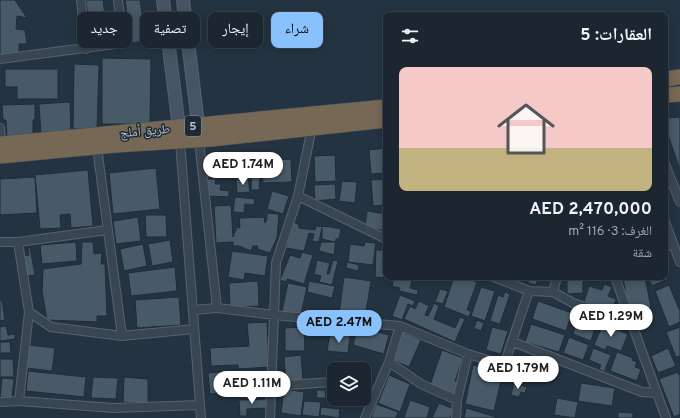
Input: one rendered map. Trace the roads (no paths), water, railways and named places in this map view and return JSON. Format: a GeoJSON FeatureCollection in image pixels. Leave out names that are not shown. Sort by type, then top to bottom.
{"type":"FeatureCollection","features":[{"type":"Feature","properties":{"kind":"highway"},"geometry":{"type":"LineString","coordinates":[[668,79],[680,77]]}},
{"type":"Feature","properties":{"kind":"highway"},"geometry":{"type":"LineString","coordinates":[[668,95],[680,94]]}},
{"type":"Feature","properties":{"kind":"highway","name":"طريق أملج"},"geometry":{"type":"LineString","coordinates":[[0,148],[199,132],[383,107]]}},
{"type":"Feature","properties":{"kind":"highway","name":"طريق أملج"},"geometry":{"type":"LineString","coordinates":[[199,132],[312,127],[383,120]]}},
{"type":"Feature","properties":{"kind":"highway","name":"طريق أملج"},"geometry":{"type":"LineString","coordinates":[[0,148],[97,147],[179,134]]}},
{"type":"Feature","properties":{"kind":"street"},"geometry":{"type":"LineString","coordinates":[[81,0],[86,49]]}},
{"type":"Feature","properties":{"kind":"street"},"geometry":{"type":"LineString","coordinates":[[0,59],[123,43],[118,0]]}},
{"type":"Feature","properties":{"kind":"street"},"geometry":{"type":"LineString","coordinates":[[163,0],[179,134],[201,418]]}},
{"type":"Feature","properties":{"kind":"street"},"geometry":{"type":"LineString","coordinates":[[183,0],[199,132],[217,308]]}},
{"type":"Feature","properties":{"kind":"street"},"geometry":{"type":"LineString","coordinates":[[270,418],[276,263],[298,196],[312,127]]}},
{"type":"Feature","properties":{"kind":"street"},"geometry":{"type":"LineString","coordinates":[[0,128],[0,148]]}},
{"type":"Feature","properties":{"kind":"street"},"geometry":{"type":"LineString","coordinates":[[97,147],[122,336]]}},
{"type":"Feature","properties":{"kind":"street"},"geometry":{"type":"LineString","coordinates":[[668,172],[680,202]]}},
{"type":"Feature","properties":{"kind":"street"},"geometry":{"type":"LineString","coordinates":[[298,196],[383,238]]}},
{"type":"Feature","properties":{"kind":"street"},"geometry":{"type":"LineString","coordinates":[[0,242],[18,242],[108,230]]}},
{"type":"Feature","properties":{"kind":"street"},"geometry":{"type":"LineString","coordinates":[[668,230],[680,262]]}},
{"type":"Feature","properties":{"kind":"street"},"geometry":{"type":"LineString","coordinates":[[18,242],[29,312],[19,401]]}},
{"type":"Feature","properties":{"kind":"street"},"geometry":{"type":"LineString","coordinates":[[668,246],[673,244]]}},
{"type":"Feature","properties":{"kind":"street"},"geometry":{"type":"LineString","coordinates":[[502,280],[529,291],[553,292],[572,303],[617,317],[628,317]]}},
{"type":"Feature","properties":{"kind":"street"},"geometry":{"type":"LineString","coordinates":[[553,292],[556,280]]}},
{"type":"Feature","properties":{"kind":"street"},"geometry":{"type":"LineString","coordinates":[[615,280],[666,418]]}},
{"type":"Feature","properties":{"kind":"street"},"geometry":{"type":"LineString","coordinates":[[193,310],[217,308],[274,315],[400,326],[468,354],[504,365],[529,291]]}},
{"type":"Feature","properties":{"kind":"street"},"geometry":{"type":"LineString","coordinates":[[29,312],[51,327],[122,336],[194,329]]}},
{"type":"Feature","properties":{"kind":"street"},"geometry":{"type":"LineString","coordinates":[[365,418],[389,362],[400,326]]}},
{"type":"Feature","properties":{"kind":"street"},"geometry":{"type":"LineString","coordinates":[[513,342],[642,392],[657,393]]}},
{"type":"Feature","properties":{"kind":"street"},"geometry":{"type":"LineString","coordinates":[[456,418],[457,400],[468,354]]}},
{"type":"Feature","properties":{"kind":"street"},"geometry":{"type":"LineString","coordinates":[[389,362],[421,384],[457,400]]}},
{"type":"Feature","properties":{"kind":"street"},"geometry":{"type":"LineString","coordinates":[[271,386],[327,382]]}},
{"type":"Feature","properties":{"kind":"street"},"geometry":{"type":"LineString","coordinates":[[0,402],[19,401],[114,408],[200,405]]}}]}
